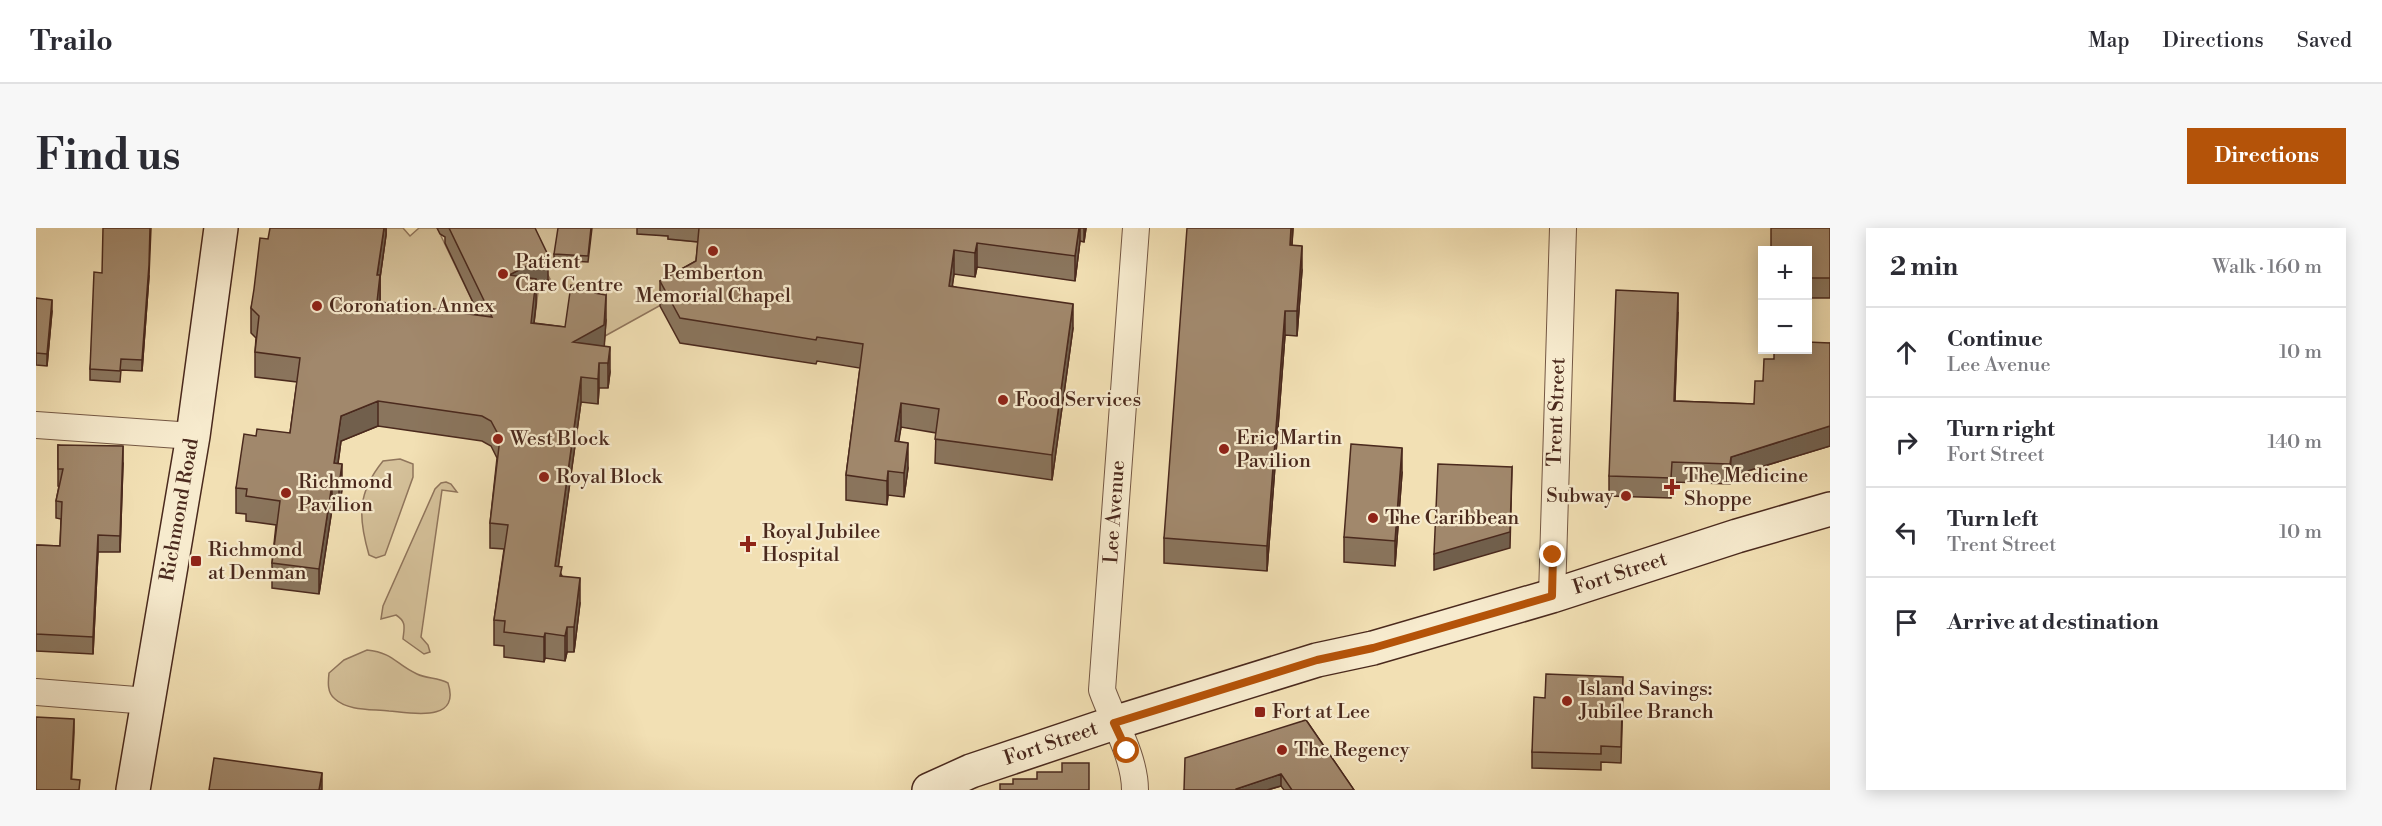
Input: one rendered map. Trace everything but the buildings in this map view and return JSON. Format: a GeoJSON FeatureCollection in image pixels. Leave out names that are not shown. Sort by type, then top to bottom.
{"type":"FeatureCollection","features":[{"type":"Feature","properties":{"kind":"main road","name":"Richmond Road"},"geometry":{"type":"LineString","coordinates":[[133,790],[193,436],[221,228]]}},
{"type":"Feature","properties":{"kind":"main road","name":"Fort Street"},"geometry":{"type":"LineString","coordinates":[[929,790],[971,771],[1114,723],[1317,660],[1373,648],[1552,596],[1694,549],[1830,509]]}},
{"type":"Feature","properties":{"kind":"street","name":"Lee Avenue"},"geometry":{"type":"LineString","coordinates":[[1135,790],[1133,769],[1102,690],[1136,228]]}},
{"type":"Feature","properties":{"kind":"street","name":"Trent Street"},"geometry":{"type":"LineString","coordinates":[[1552,596],[1563,228]]}},
{"type":"Feature","properties":{"kind":"street"},"geometry":{"type":"LineString","coordinates":[[36,425],[193,436]]}},
{"type":"Feature","properties":{"kind":"street"},"geometry":{"type":"LineString","coordinates":[[36,692],[148,701]]}},
{"type":"Feature","properties":{"kind":"shaded area"},"geometry":{"type":"Polygon","coordinates":[[[336,228],[403,228],[410,236],[419,228],[438,228],[443,234],[441,236],[482,321],[518,346],[377,327],[380,300],[336,228]]]}},
{"type":"Feature","properties":{"kind":"shaded area"},"geometry":{"type":"Polygon","coordinates":[[[522,228],[652,228],[657,235],[668,236],[668,239],[700,242],[724,270],[605,336],[565,352],[531,347],[538,292],[536,286],[550,279],[522,228]]]}},
{"type":"Feature","properties":{"kind":"shaded area"},"geometry":{"type":"Polygon","coordinates":[[[400,459],[413,464],[413,477],[385,555],[376,558],[369,555],[363,529],[364,495],[374,473],[383,461],[400,459]]]}},
{"type":"Feature","properties":{"kind":"shaded area"},"geometry":{"type":"Polygon","coordinates":[[[441,483],[451,484],[457,492],[442,490],[421,637],[428,645],[430,652],[424,654],[403,639],[404,626],[400,618],[396,615],[381,619],[383,606],[435,489],[441,483]]]}},
{"type":"Feature","properties":{"kind":"shaded area"},"geometry":{"type":"Polygon","coordinates":[[[367,650],[389,656],[421,676],[448,683],[450,696],[448,705],[432,713],[421,714],[360,709],[340,703],[332,697],[329,691],[329,673],[344,660],[367,650]]]}},
{"type":"Feature","properties":{"kind":"place","name":"Pemberton Memorial Chapel"},"geometry":{"type":"Point","coordinates":[713,251]}},
{"type":"Feature","properties":{"kind":"place","name":"Patient Care Centre"},"geometry":{"type":"Point","coordinates":[503,274]}},
{"type":"Feature","properties":{"kind":"place","name":"Coronation Annex"},"geometry":{"type":"Point","coordinates":[317,306]}},
{"type":"Feature","properties":{"kind":"place","name":"Food Services"},"geometry":{"type":"Point","coordinates":[1003,400]}},
{"type":"Feature","properties":{"kind":"place","name":"West Block"},"geometry":{"type":"Point","coordinates":[498,439]}},
{"type":"Feature","properties":{"kind":"place","name":"Eric Martin Pavilion"},"geometry":{"type":"Point","coordinates":[1224,449]}},
{"type":"Feature","properties":{"kind":"place","name":"Royal Block"},"geometry":{"type":"Point","coordinates":[544,477]}},
{"type":"Feature","properties":{"kind":"place","name":"The Medicine Shoppe"},"geometry":{"type":"Point","coordinates":[1672,487]}},
{"type":"Feature","properties":{"kind":"place","name":"Richmond Pavilion"},"geometry":{"type":"Point","coordinates":[286,493]}},
{"type":"Feature","properties":{"kind":"place","name":"Subway"},"geometry":{"type":"Point","coordinates":[1626,496]}},
{"type":"Feature","properties":{"kind":"place","name":"The Caribbean"},"geometry":{"type":"Point","coordinates":[1373,518]}},
{"type":"Feature","properties":{"kind":"place","name":"Royal Jubilee Hospital"},"geometry":{"type":"Point","coordinates":[748,544]}},
{"type":"Feature","properties":{"kind":"place","name":"Richmond at Denman"},"geometry":{"type":"Point","coordinates":[196,561]}},
{"type":"Feature","properties":{"kind":"place","name":"Island Savings: Jubilee Branch"},"geometry":{"type":"Point","coordinates":[1567,701]}},
{"type":"Feature","properties":{"kind":"place","name":"Fort at Lee"},"geometry":{"type":"Point","coordinates":[1260,712]}},
{"type":"Feature","properties":{"kind":"place","name":"The Regency"},"geometry":{"type":"Point","coordinates":[1282,750]}},
{"type":"Feature","properties":{"kind":"route"},"geometry":{"type":"LineString","coordinates":[[1127,751],[1114,723],[1317,660],[1373,648],[1552,596],[1553,555]]}}]}
